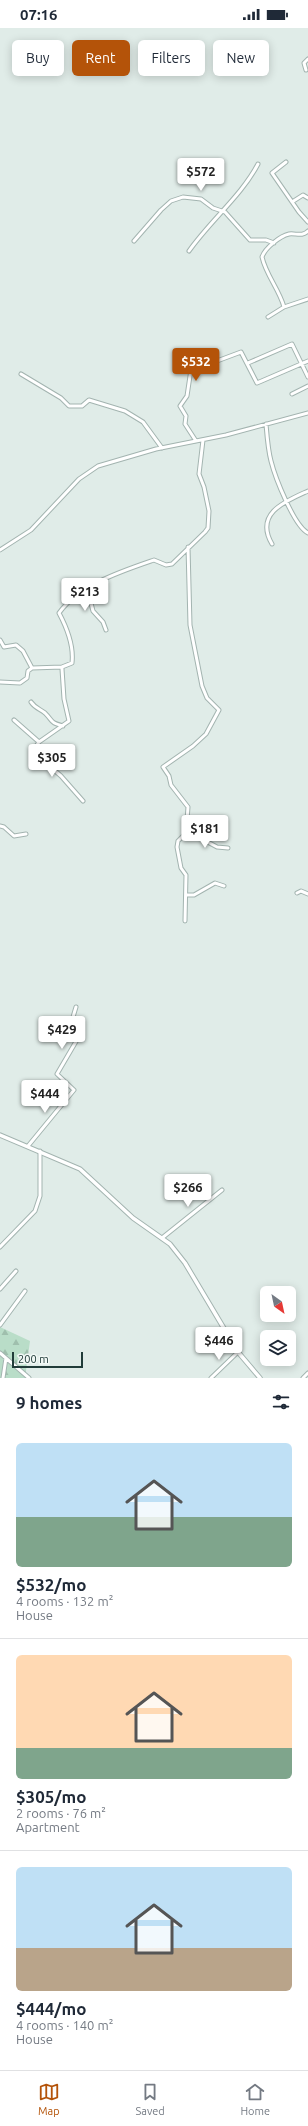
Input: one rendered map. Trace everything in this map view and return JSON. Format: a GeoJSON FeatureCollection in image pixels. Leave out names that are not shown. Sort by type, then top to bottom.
{"type":"FeatureCollection","features":[{"type":"Feature","properties":{"kind":"street"},"geometry":{"type":"LineString","coordinates":[[306,70],[304,63],[308,59]]}},
{"type":"Feature","properties":{"kind":"street"},"geometry":{"type":"LineString","coordinates":[[286,162],[272,173],[308,222]]}},
{"type":"Feature","properties":{"kind":"street"},"geometry":{"type":"LineString","coordinates":[[189,251],[222,210],[250,179],[258,164]]}},
{"type":"Feature","properties":{"kind":"street"},"geometry":{"type":"LineString","coordinates":[[292,202],[302,195],[308,198]]}},
{"type":"Feature","properties":{"kind":"street"},"geometry":{"type":"LineString","coordinates":[[134,241],[152,219],[177,197],[201,199],[213,208],[222,210],[236,223],[250,240],[266,240],[274,243]]}},
{"type":"Feature","properties":{"kind":"street"},"geometry":{"type":"LineString","coordinates":[[284,307],[280,295],[268,276],[262,257],[266,249],[286,235],[301,234],[308,231]]}},
{"type":"Feature","properties":{"kind":"street"},"geometry":{"type":"LineString","coordinates":[[268,317],[284,307],[308,299]]}},
{"type":"Feature","properties":{"kind":"street"},"geometry":{"type":"LineString","coordinates":[[248,363],[292,344],[308,377]]}},
{"type":"Feature","properties":{"kind":"street"},"geometry":{"type":"LineString","coordinates":[[196,442],[185,424],[186,416],[180,406],[186,396],[193,356],[200,354],[211,356],[217,361],[242,352],[258,383],[308,361]]}},
{"type":"Feature","properties":{"kind":"street"},"geometry":{"type":"LineString","coordinates":[[21,374],[61,398],[66,405],[71,407],[82,406],[89,400],[130,413],[147,425],[162,448]]}},
{"type":"Feature","properties":{"kind":"street"},"geometry":{"type":"LineString","coordinates":[[292,394],[308,386]]}},
{"type":"Feature","properties":{"kind":"street"},"geometry":{"type":"LineString","coordinates":[[0,550],[31,530],[79,479],[92,470],[116,460],[162,448],[196,442],[308,413]]}},
{"type":"Feature","properties":{"kind":"street"},"geometry":{"type":"LineString","coordinates":[[266,424],[271,462],[299,525],[308,533]]}},
{"type":"Feature","properties":{"kind":"street"},"geometry":{"type":"LineString","coordinates":[[0,682],[20,683],[26,678],[28,671],[32,668],[62,667],[72,663],[73,653],[67,628],[60,614],[87,588],[154,560],[166,565],[172,564],[205,532],[209,523],[206,493],[200,474],[203,440]]}},
{"type":"Feature","properties":{"kind":"street"},"geometry":{"type":"LineString","coordinates":[[272,544],[267,534],[267,523],[274,511],[287,499],[308,491]]}},
{"type":"Feature","properties":{"kind":"street"},"geometry":{"type":"LineString","coordinates":[[185,921],[186,875],[181,868],[177,847],[178,841],[185,836],[187,831],[188,808],[171,784],[169,776],[163,767],[193,746],[206,734],[219,710],[207,698],[202,686],[190,626],[188,547]]}},
{"type":"Feature","properties":{"kind":"street"},"geometry":{"type":"LineString","coordinates":[[87,588],[93,611],[103,622],[106,630]]}},
{"type":"Feature","properties":{"kind":"street"},"geometry":{"type":"LineString","coordinates":[[0,640],[4,647],[14,645],[23,651],[32,668]]}},
{"type":"Feature","properties":{"kind":"street"},"geometry":{"type":"LineString","coordinates":[[62,667],[64,699],[69,719],[63,726],[39,742],[34,749],[36,754],[61,776],[83,801]]}},
{"type":"Feature","properties":{"kind":"street"},"geometry":{"type":"LineString","coordinates":[[31,702],[36,708],[45,713],[51,722],[63,726]]}},
{"type":"Feature","properties":{"kind":"street"},"geometry":{"type":"LineString","coordinates":[[14,720],[39,742]]}},
{"type":"Feature","properties":{"kind":"street"},"geometry":{"type":"LineString","coordinates":[[0,826],[4,826],[14,836],[26,834]]}},
{"type":"Feature","properties":{"kind":"street"},"geometry":{"type":"LineString","coordinates":[[187,831],[217,847],[228,848]]}},
{"type":"Feature","properties":{"kind":"street"},"geometry":{"type":"LineString","coordinates":[[186,895],[192,896],[215,883],[224,886]]}},
{"type":"Feature","properties":{"kind":"street"},"geometry":{"type":"LineString","coordinates":[[296,893],[301,891],[308,894]]}},
{"type":"Feature","properties":{"kind":"street"},"geometry":{"type":"LineString","coordinates":[[28,1146],[74,1090],[57,1074],[82,1033],[80,1027],[72,1017],[76,1008]]}},
{"type":"Feature","properties":{"kind":"street"},"geometry":{"type":"LineString","coordinates":[[0,1135],[80,1169],[133,1218],[170,1244],[185,1263],[238,1352],[260,1378]]}},
{"type":"Feature","properties":{"kind":"street"},"geometry":{"type":"LineString","coordinates":[[0,1247],[35,1211],[40,1196],[40,1151]]}},
{"type":"Feature","properties":{"kind":"street"},"geometry":{"type":"LineString","coordinates":[[162,1238],[222,1190]]}},
{"type":"Feature","properties":{"kind":"street"},"geometry":{"type":"LineString","coordinates":[[0,1289],[16,1270]]}},
{"type":"Feature","properties":{"kind":"street"},"geometry":{"type":"LineString","coordinates":[[0,1325],[25,1291]]}},
{"type":"Feature","properties":{"kind":"street"},"geometry":{"type":"LineString","coordinates":[[211,1378],[238,1352]]}},
{"type":"Feature","properties":{"kind":"street"},"geometry":{"type":"LineString","coordinates":[[0,1353],[29,1378]]}},
{"type":"Feature","properties":{"kind":"street"},"geometry":{"type":"LineString","coordinates":[[3,1378],[6,1358]]}},
{"type":"Feature","properties":{"kind":"street"},"geometry":{"type":"LineString","coordinates":[[303,1378],[308,1373]]}},
{"type":"Feature","properties":{"kind":"green space"},"geometry":{"type":"Polygon","coordinates":[[[0,1327],[30,1341],[25,1378],[0,1378],[0,1327]]]}}]}
